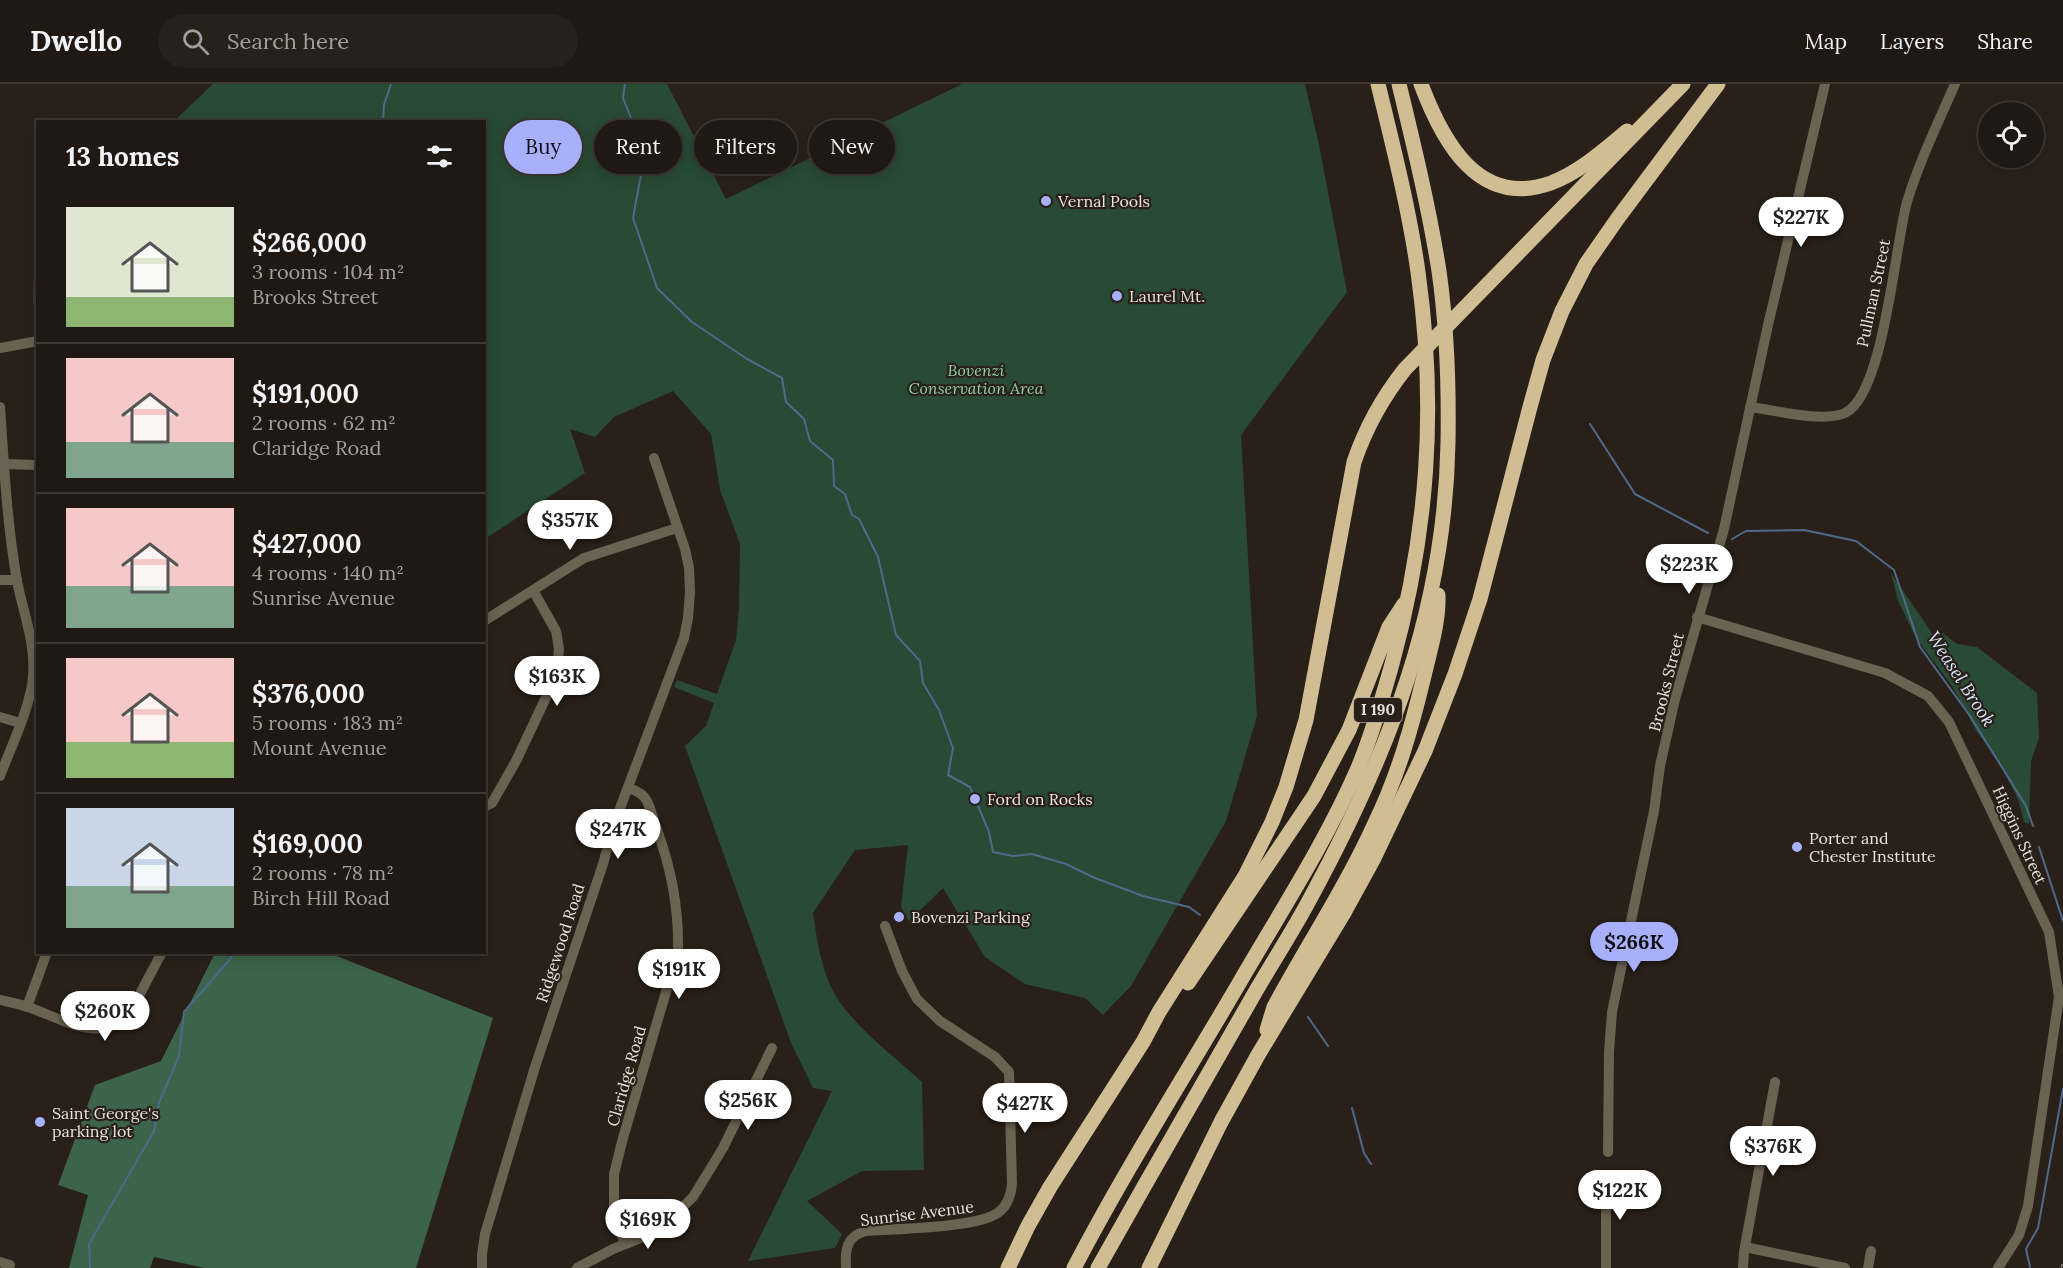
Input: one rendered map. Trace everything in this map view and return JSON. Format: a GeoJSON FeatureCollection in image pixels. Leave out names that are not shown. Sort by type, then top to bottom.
{"type":"FeatureCollection","features":[{"type":"Feature","properties":{"kind":"highway","name":"I 190"},"geometry":{"type":"LineString","coordinates":[[1074,1268],[1127,1172],[1227,1006],[1324,836],[1359,766],[1383,695],[1410,594],[1418,553],[1426,475],[1428,412],[1425,330],[1405,195],[1378,84]]}},
{"type":"Feature","properties":{"kind":"highway","name":"I 190"},"geometry":{"type":"LineString","coordinates":[[1098,1268],[1310,900],[1347,828],[1373,773],[1399,708],[1429,604],[1445,496],[1448,397],[1445,340],[1439,272],[1399,84]]}},
{"type":"Feature","properties":{"kind":"highway"},"geometry":{"type":"LineString","coordinates":[[1421,84],[1440,129],[1466,164],[1480,176],[1493,182],[1520,188],[1551,183],[1571,173],[1666,103]]}},
{"type":"Feature","properties":{"kind":"highway"},"geometry":{"type":"LineString","coordinates":[[1008,1268],[1050,1187],[1245,876],[1272,822],[1286,787],[1306,720],[1354,462],[1376,409],[1405,369],[1683,84]]}},
{"type":"Feature","properties":{"kind":"highway"},"geometry":{"type":"LineString","coordinates":[[1149,1268],[1186,1190],[1258,1055],[1345,911],[1425,751],[1455,674],[1480,599],[1535,388],[1562,311],[1586,264],[1718,84]]}},
{"type":"Feature","properties":{"kind":"highway"},"geometry":{"type":"LineString","coordinates":[[1258,1055],[1274,1007],[1351,871],[1376,822],[1396,774],[1416,710],[1438,607],[1437,556]]}},
{"type":"Feature","properties":{"kind":"highway"},"geometry":{"type":"LineString","coordinates":[[1143,1042],[1155,1031],[1182,993],[1314,796],[1349,730],[1389,627],[1410,594]]}},
{"type":"Feature","properties":{"kind":"highway"},"geometry":{"type":"LineString","coordinates":[[1162,1268],[1182,1214],[1186,1190]]}},
{"type":"Feature","properties":{"kind":"street","name":"Brooks Street"},"geometry":{"type":"LineString","coordinates":[[1608,1152],[1609,1052],[1615,992],[1654,811],[1660,766],[1697,617],[1724,529],[1824,84]]}},
{"type":"Feature","properties":{"kind":"street","name":"Pullman Street"},"geometry":{"type":"LineString","coordinates":[[1750,407],[1825,417],[1846,413],[1867,386],[1881,341],[1906,203],[1925,152],[1955,84]]}},
{"type":"Feature","properties":{"kind":"street"},"geometry":{"type":"LineString","coordinates":[[0,348],[36,340]]}},
{"type":"Feature","properties":{"kind":"street"},"geometry":{"type":"LineString","coordinates":[[0,407],[17,580],[30,638],[33,676],[20,723],[0,776]]}},
{"type":"Feature","properties":{"kind":"street","name":"Ridgewood Road"},"geometry":{"type":"LineString","coordinates":[[482,1268],[485,1234],[535,1067],[603,864],[613,827],[684,638],[690,592],[689,568],[685,549],[654,458]]}},
{"type":"Feature","properties":{"kind":"street"},"geometry":{"type":"LineString","coordinates":[[5,464],[36,465]]}},
{"type":"Feature","properties":{"kind":"street"},"geometry":{"type":"LineString","coordinates":[[486,620],[534,592],[584,558],[677,528]]}},
{"type":"Feature","properties":{"kind":"street"},"geometry":{"type":"LineString","coordinates":[[0,580],[17,580]]}},
{"type":"Feature","properties":{"kind":"street"},"geometry":{"type":"LineString","coordinates":[[486,806],[492,803],[516,761],[557,669],[559,649],[556,631],[534,592]]}},
{"type":"Feature","properties":{"kind":"street","name":"Higgins Street"},"geometry":{"type":"LineString","coordinates":[[1697,617],[1885,673],[1928,696],[1949,722],[2049,932],[2059,997],[2028,1206],[2019,1234],[1998,1268]]}},
{"type":"Feature","properties":{"kind":"street"},"geometry":{"type":"LineString","coordinates":[[0,717],[20,723]]}},
{"type":"Feature","properties":{"kind":"street","name":"Claridge Road"},"geometry":{"type":"LineString","coordinates":[[625,1244],[614,1214],[614,1174],[678,951],[679,932],[678,912],[670,874],[646,800],[640,793],[628,788]]}},
{"type":"Feature","properties":{"kind":"street","name":"Sunrise Avenue"},"geometry":{"type":"LineString","coordinates":[[846,1268],[846,1246],[856,1235],[866,1231],[985,1220],[1003,1208],[1010,1197],[1012,1188],[1008,1072],[999,1060],[940,1021],[917,999],[908,984],[885,926]]}},
{"type":"Feature","properties":{"kind":"street"},"geometry":{"type":"LineString","coordinates":[[27,1007],[46,954]]}},
{"type":"Feature","properties":{"kind":"street"},"geometry":{"type":"LineString","coordinates":[[0,1000],[27,1007],[75,1026],[99,1029],[116,1024],[130,1013],[161,954]]}},
{"type":"Feature","properties":{"kind":"street"},"geometry":{"type":"LineString","coordinates":[[577,1268],[665,1224],[693,1197],[723,1148],[772,1048]]}},
{"type":"Feature","properties":{"kind":"street"},"geometry":{"type":"LineString","coordinates":[[1743,1268],[1775,1082]]}},
{"type":"Feature","properties":{"kind":"street"},"geometry":{"type":"LineString","coordinates":[[1595,1184],[1605,1204],[1606,1268]]}},
{"type":"Feature","properties":{"kind":"street"},"geometry":{"type":"LineString","coordinates":[[1745,1247],[1845,1268]]}},
{"type":"Feature","properties":{"kind":"street"},"geometry":{"type":"LineString","coordinates":[[1868,1268],[1871,1251]]}},
{"type":"Feature","properties":{"kind":"green space","name":"Bovenzi Conservation Area"},"geometry":{"type":"Polygon","coordinates":[[[213,84],[667,84],[694,137],[694,174],[713,174],[726,199],[777,174],[797,174],[797,164],[809,159],[809,174],[895,174],[895,120],[888,120],[962,84],[1305,84],[1347,292],[1241,435],[1257,716],[1226,821],[1131,986],[1103,1015],[1085,998],[1025,984],[985,957],[943,888],[909,921],[901,907],[908,845],[855,850],[813,913],[820,954],[830,984],[842,1005],[863,1029],[922,1082],[924,1170],[862,1171],[807,1201],[842,1234],[835,1248],[748,1261],[832,1091],[813,1088],[791,1043],[685,746],[706,726],[714,703],[674,687],[677,680],[717,694],[736,640],[740,544],[720,490],[711,434],[673,391],[614,417],[595,437],[570,429],[585,473],[488,537],[486,541],[486,120],[175,120],[213,84]]]}},
{"type":"Feature","properties":{"kind":"green space"},"geometry":{"type":"Polygon","coordinates":[[[36,216],[36,307],[33,303],[36,216]]]}},
{"type":"Feature","properties":{"kind":"green space"},"geometry":{"type":"Polygon","coordinates":[[[1891,573],[1932,633],[1943,633],[1957,644],[1977,647],[2037,693],[2039,738],[2031,761],[2029,824],[2024,822],[2018,799],[2000,764],[1977,732],[1952,686],[1916,638],[1898,601],[1891,573]]]}},
{"type":"Feature","properties":{"kind":"green space"},"geometry":{"type":"Polygon","coordinates":[[[214,954],[332,954],[493,1018],[416,1268],[205,1268],[154,1257],[150,1268],[69,1268],[88,1195],[58,1185],[95,1085],[161,1061],[214,954]]]}},
{"type":"Feature","properties":{"kind":"waterway"},"geometry":{"type":"LineString","coordinates":[[383,120],[384,105],[391,84]]}},
{"type":"Feature","properties":{"kind":"waterway"},"geometry":{"type":"LineString","coordinates":[[625,84],[623,98],[645,153],[633,218],[657,288],[692,322],[747,359],[782,378],[786,402],[804,419],[810,441],[833,460],[834,486],[845,494],[852,515],[859,519],[878,557],[896,635],[920,661],[923,683],[939,710],[953,748],[948,775],[970,787],[989,832],[993,852],[1013,856],[1032,854],[1066,864],[1143,896],[1189,907],[1200,915]]}},
{"type":"Feature","properties":{"kind":"waterway","name":"Weasel Brook"},"geometry":{"type":"LineString","coordinates":[[1590,424],[1635,494],[1708,533]]}},
{"type":"Feature","properties":{"kind":"waterway","name":"Weasel Brook"},"geometry":{"type":"LineString","coordinates":[[1732,539],[1746,531],[1804,530],[1856,541],[1894,570],[1920,647],[1970,716],[2026,806],[2033,826]]}},
{"type":"Feature","properties":{"kind":"waterway","name":"Weasel Brook"},"geometry":{"type":"LineString","coordinates":[[2039,847],[2063,921]]}},
{"type":"Feature","properties":{"kind":"waterway"},"geometry":{"type":"LineString","coordinates":[[90,1268],[89,1244],[154,1131],[159,1103],[179,1056],[184,1012],[231,958],[231,954]]}},
{"type":"Feature","properties":{"kind":"waterway"},"geometry":{"type":"LineString","coordinates":[[1308,1017],[1328,1046]]}},
{"type":"Feature","properties":{"kind":"waterway","name":"Weasel Brook"},"geometry":{"type":"LineString","coordinates":[[2030,1267],[2026,1249],[2038,1228],[2063,1089]]}},
{"type":"Feature","properties":{"kind":"waterway"},"geometry":{"type":"LineString","coordinates":[[1352,1108],[1364,1153],[1371,1164]]}},
{"type":"Feature","properties":{"kind":"place","name":"Vernal Pools"},"geometry":{"type":"Point","coordinates":[1046,201]}},
{"type":"Feature","properties":{"kind":"place","name":"Laurel Mt."},"geometry":{"type":"Point","coordinates":[1117,296]}},
{"type":"Feature","properties":{"kind":"place","name":"Ford on Rocks"},"geometry":{"type":"Point","coordinates":[975,799]}},
{"type":"Feature","properties":{"kind":"place","name":"Porter and Chester Institute"},"geometry":{"type":"Point","coordinates":[1797,847]}},
{"type":"Feature","properties":{"kind":"place","name":"Bovenzi Parking"},"geometry":{"type":"Point","coordinates":[899,917]}},
{"type":"Feature","properties":{"kind":"place","name":"Saint George's parking lot"},"geometry":{"type":"Point","coordinates":[40,1122]}}]}
